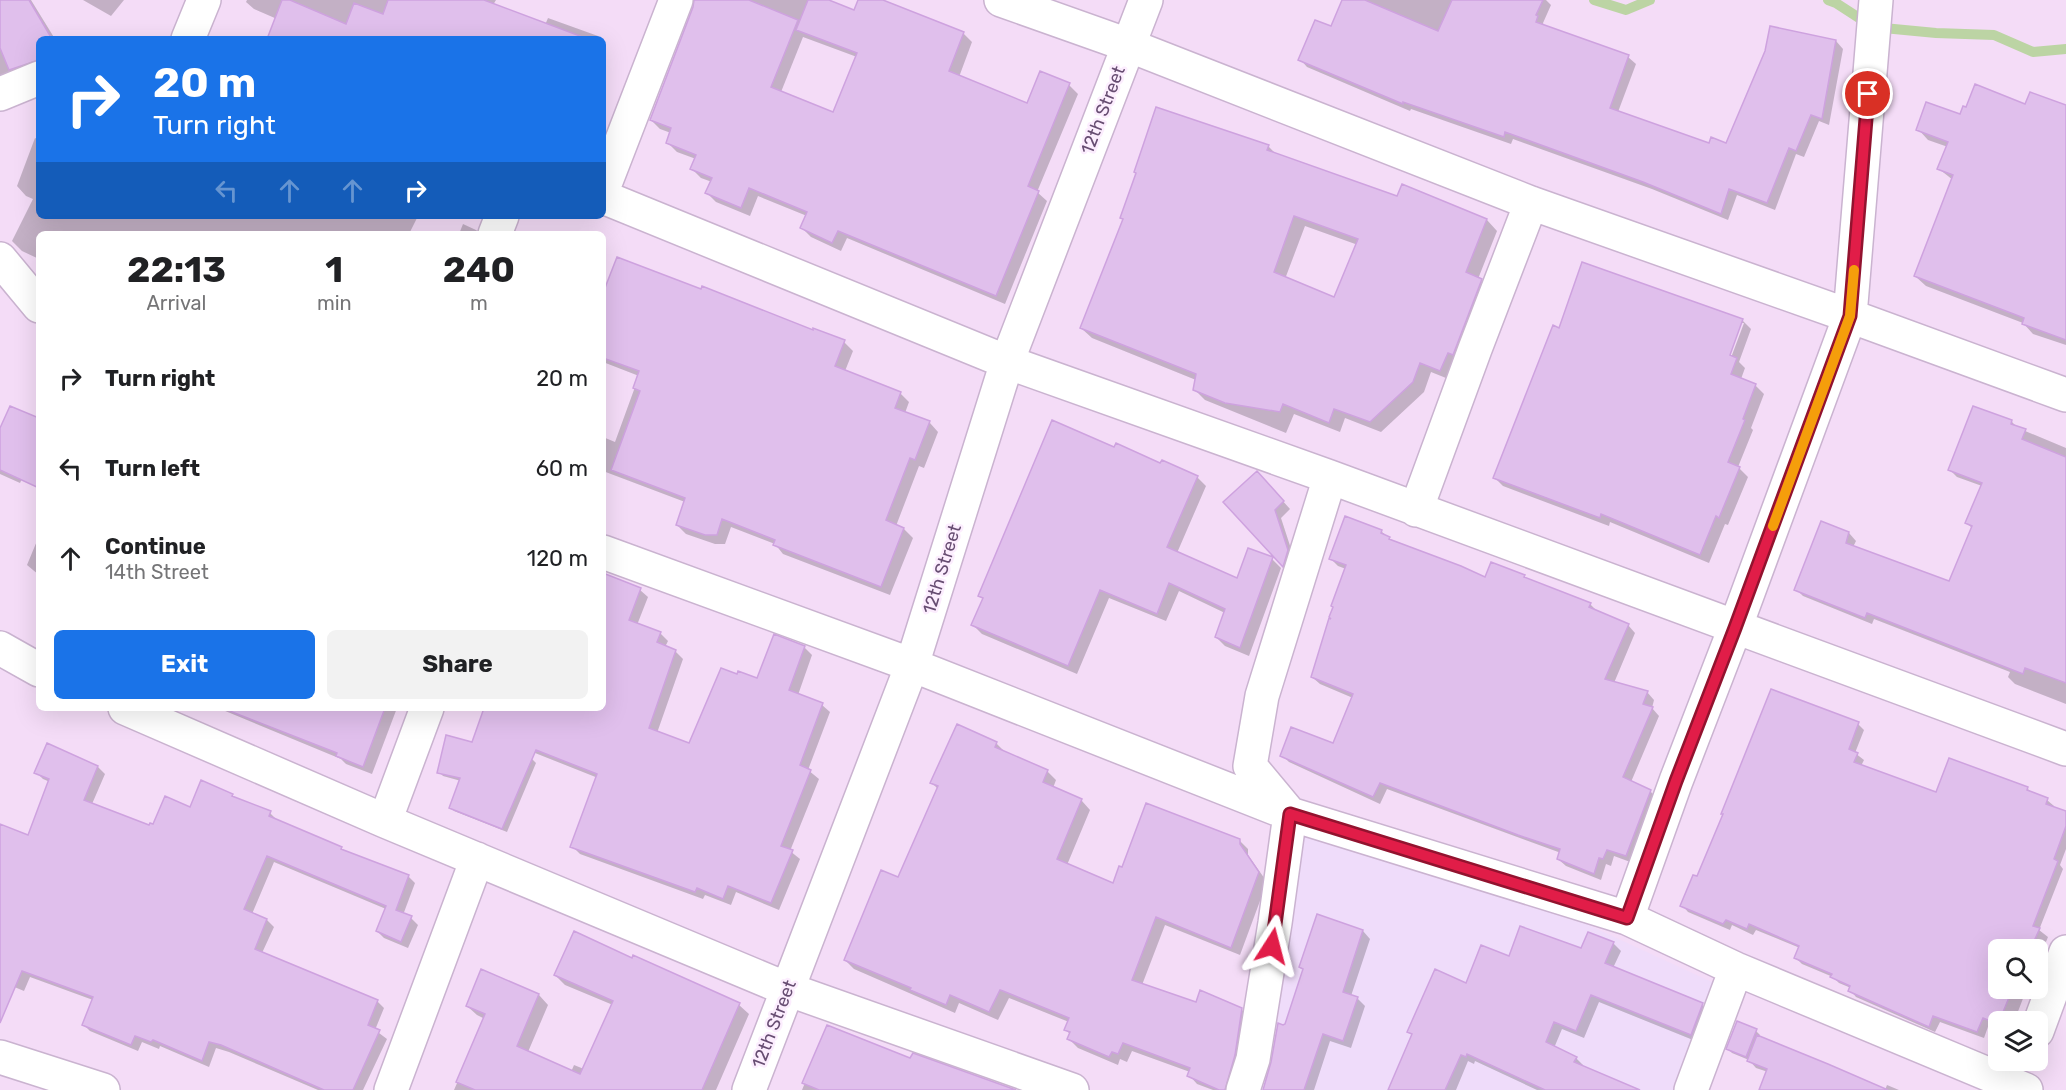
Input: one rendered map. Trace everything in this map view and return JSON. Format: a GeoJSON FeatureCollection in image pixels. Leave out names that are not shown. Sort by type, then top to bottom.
{"type":"FeatureCollection","features":[{"type":"Feature","properties":{"kind":"street"},"geometry":{"type":"LineString","coordinates":[[189,36],[204,0]]}},
{"type":"Feature","properties":{"kind":"street"},"geometry":{"type":"LineString","coordinates":[[606,181],[676,0]]}},
{"type":"Feature","properties":{"kind":"street"},"geometry":{"type":"LineString","coordinates":[[1001,0],[1128,45],[1531,203],[2066,395]]}},
{"type":"Feature","properties":{"kind":"street","name":"12th Street"},"geometry":{"type":"LineString","coordinates":[[749,1090],[912,665],[1007,362],[1146,0]]}},
{"type":"Feature","properties":{"kind":"street"},"geometry":{"type":"LineString","coordinates":[[1627,918],[1850,316],[1876,0]]}},
{"type":"Feature","properties":{"kind":"street"},"geometry":{"type":"LineString","coordinates":[[0,94],[36,79]]}},
{"type":"Feature","properties":{"kind":"street"},"geometry":{"type":"LineString","coordinates":[[606,198],[1007,362],[1330,477],[2066,749]]}},
{"type":"Feature","properties":{"kind":"street"},"geometry":{"type":"LineString","coordinates":[[1416,510],[1531,203]]}},
{"type":"Feature","properties":{"kind":"street"},"geometry":{"type":"LineString","coordinates":[[0,259],[36,302]]}},
{"type":"Feature","properties":{"kind":"street"},"geometry":{"type":"LineString","coordinates":[[1243,1090],[1255,1048],[1290,814],[1250,766],[1262,696],[1330,477]]}},
{"type":"Feature","properties":{"kind":"street"},"geometry":{"type":"LineString","coordinates":[[606,553],[912,665],[1290,814],[1627,918],[1736,969],[2021,1082]]}},
{"type":"Feature","properties":{"kind":"street"},"geometry":{"type":"LineString","coordinates":[[0,648],[36,668]]}},
{"type":"Feature","properties":{"kind":"street"},"geometry":{"type":"LineString","coordinates":[[132,711],[385,821],[787,989],[1072,1090]]}},
{"type":"Feature","properties":{"kind":"street"},"geometry":{"type":"LineString","coordinates":[[385,821],[426,711]]}},
{"type":"Feature","properties":{"kind":"street"},"geometry":{"type":"LineString","coordinates":[[392,1090],[477,859]]}},
{"type":"Feature","properties":{"kind":"street"},"geometry":{"type":"LineString","coordinates":[[2044,1011],[2066,952]]}},
{"type":"Feature","properties":{"kind":"street"},"geometry":{"type":"LineString","coordinates":[[1691,1090],[1736,969]]}},
{"type":"Feature","properties":{"kind":"street"},"geometry":{"type":"LineString","coordinates":[[0,1057],[103,1090]]}},
{"type":"Feature","properties":{"kind":"shaded area"},"geometry":{"type":"Polygon","coordinates":[[[0,0],[2066,0],[2066,1090],[0,1090],[0,0]]]}},
{"type":"Feature","properties":{"kind":"shaded area"},"geometry":{"type":"Polygon","coordinates":[[[1292,827],[1506,887],[1716,984],[1675,1090],[1246,1090],[1292,827]]]}},
{"type":"Feature","properties":{"kind":"building"},"geometry":{"type":"Polygon","coordinates":[[[0,0],[29,0],[50,36],[36,36],[36,61],[9,70],[0,48],[0,0]]]}},
{"type":"Feature","properties":{"kind":"building"},"geometry":{"type":"Polygon","coordinates":[[[282,0],[290,0],[346,24],[354,3],[383,14],[388,0],[484,0],[580,36],[268,36],[282,0]]]}},
{"type":"Feature","properties":{"kind":"building"},"geometry":{"type":"Polygon","coordinates":[[[694,0],[749,0],[798,20],[771,87],[833,112],[857,53],[796,30],[808,0],[829,0],[854,10],[858,0],[883,0],[964,32],[949,71],[1027,103],[1040,71],[1070,83],[1028,186],[1039,191],[996,296],[838,231],[832,243],[800,228],[807,212],[749,188],[741,208],[705,193],[712,178],[690,169],[696,155],[666,143],[671,128],[650,120],[694,0]]]}},
{"type":"Feature","properties":{"kind":"building"},"geometry":{"type":"Polygon","coordinates":[[[1342,0],[1365,0],[1438,31],[1452,0],[1543,0],[1536,15],[1538,16],[1536,22],[1629,55],[1610,108],[1709,143],[1711,137],[1726,143],[1765,51],[1770,26],[1836,40],[1822,119],[1811,115],[1796,151],[1789,148],[1767,203],[1729,189],[1721,214],[1643,182],[1505,132],[1504,137],[1403,102],[1403,104],[1298,60],[1315,20],[1331,26],[1342,0]]]}},
{"type":"Feature","properties":{"kind":"building"},"geometry":{"type":"Polygon","coordinates":[[[1975,84],[2025,104],[2030,92],[2066,105],[2066,340],[2022,324],[2024,318],[1914,276],[1953,175],[1937,169],[1948,142],[1916,130],[1926,102],[1960,114],[1963,106],[1966,107],[1975,84]]]}},
{"type":"Feature","properties":{"kind":"building"},"geometry":{"type":"Polygon","coordinates":[[[1156,107],[1269,145],[1267,150],[1397,196],[1402,184],[1487,219],[1466,272],[1482,279],[1453,355],[1448,353],[1440,371],[1420,363],[1413,382],[1370,422],[1334,409],[1329,423],[1283,404],[1280,412],[1225,403],[1193,390],[1196,374],[1080,328],[1123,219],[1120,218],[1136,173],[1134,172],[1156,107]],[[1294,216],[1274,272],[1334,297],[1358,239],[1294,216]]]}},
{"type":"Feature","properties":{"kind":"building"},"geometry":{"type":"Polygon","coordinates":[[[617,257],[701,289],[702,286],[813,330],[813,328],[845,340],[835,366],[901,392],[895,408],[930,421],[915,460],[910,458],[886,520],[904,528],[881,587],[773,545],[775,540],[722,519],[717,535],[705,535],[676,525],[685,498],[611,470],[640,391],[633,388],[639,371],[606,359],[606,285],[617,257]]]}},
{"type":"Feature","properties":{"kind":"building"},"geometry":{"type":"Polygon","coordinates":[[[1582,262],[1743,319],[1730,355],[1737,358],[1731,374],[1756,384],[1743,419],[1745,420],[1728,462],[1740,467],[1719,518],[1716,516],[1700,555],[1601,514],[1600,518],[1493,478],[1553,325],[1559,328],[1582,262]]]}},
{"type":"Feature","properties":{"kind":"building"},"geometry":{"type":"Polygon","coordinates":[[[10,406],[36,417],[36,487],[0,470],[0,428],[10,406]]]}},
{"type":"Feature","properties":{"kind":"building"},"geometry":{"type":"Polygon","coordinates":[[[1973,406],[2012,420],[2011,424],[2026,429],[2022,439],[2066,457],[2066,683],[2025,668],[2023,674],[1867,613],[1865,618],[1794,590],[1821,521],[1849,532],[1846,543],[1949,581],[1972,526],[1965,523],[1982,483],[1948,470],[1973,406]]]}},
{"type":"Feature","properties":{"kind":"building"},"geometry":{"type":"Polygon","coordinates":[[[1052,420],[1114,447],[1116,443],[1160,463],[1162,460],[1198,476],[1167,547],[1237,578],[1248,548],[1273,557],[1240,648],[1215,637],[1225,609],[1169,583],[1157,614],[1100,590],[1068,666],[971,625],[983,598],[978,596],[1052,420]]]}},
{"type":"Feature","properties":{"kind":"building"},"geometry":{"type":"Polygon","coordinates":[[[1257,471],[1284,501],[1275,510],[1288,550],[1283,567],[1223,502],[1257,471]]]}},
{"type":"Feature","properties":{"kind":"building"},"geometry":{"type":"Polygon","coordinates":[[[1345,516],[1382,530],[1381,533],[1390,537],[1389,539],[1485,577],[1491,562],[1591,603],[1589,607],[1629,624],[1605,679],[1648,691],[1643,704],[1653,707],[1623,777],[1651,790],[1626,856],[1607,850],[1603,859],[1599,858],[1594,874],[1557,859],[1560,849],[1380,783],[1373,797],[1280,756],[1291,727],[1333,743],[1353,694],[1311,677],[1329,618],[1331,619],[1329,617],[1333,607],[1331,606],[1346,565],[1329,559],[1345,516]]]}},
{"type":"Feature","properties":{"kind":"building"},"geometry":{"type":"Polygon","coordinates":[[[606,574],[641,588],[629,620],[661,632],[657,642],[676,650],[649,728],[689,743],[721,668],[757,678],[774,634],[805,646],[789,690],[823,703],[800,765],[811,770],[781,846],[793,850],[771,903],[728,886],[723,899],[697,888],[695,892],[570,847],[597,774],[536,750],[502,829],[449,808],[460,778],[437,773],[446,735],[472,742],[483,711],[606,711],[606,574]]]}},
{"type":"Feature","properties":{"kind":"building"},"geometry":{"type":"Polygon","coordinates":[[[1771,689],[1859,722],[1849,749],[1858,753],[1854,762],[1936,792],[1949,758],[2028,787],[2027,790],[2048,798],[2046,804],[2066,811],[2066,826],[2054,859],[2058,861],[2033,926],[2040,928],[2035,939],[1988,939],[1988,999],[2008,999],[2003,1011],[1988,1011],[1988,1020],[1983,1018],[1977,1032],[1933,1016],[1929,1027],[1848,991],[1850,986],[1830,977],[1832,974],[1794,958],[1799,946],[1749,924],[1747,929],[1726,920],[1723,924],[1680,906],[1693,875],[1697,876],[1723,814],[1721,814],[1771,689]]]}},
{"type":"Feature","properties":{"kind":"building"},"geometry":{"type":"Polygon","coordinates":[[[230,711],[384,711],[363,767],[336,756],[337,753],[230,711]]]}},
{"type":"Feature","properties":{"kind":"building"},"geometry":{"type":"Polygon","coordinates":[[[957,724],[997,742],[995,747],[1048,770],[1043,782],[1082,799],[1057,859],[1113,883],[1119,866],[1122,867],[1146,803],[1240,839],[1240,844],[1259,872],[1231,948],[1156,917],[1132,980],[1196,1002],[1200,990],[1242,1008],[1235,1055],[1225,1090],[1219,1090],[1187,1076],[1190,1068],[1123,1043],[1118,1054],[1112,1052],[1109,1057],[1067,1039],[1070,1032],[1064,1030],[1069,1018],[1003,991],[1000,990],[989,1012],[950,995],[946,1005],[844,960],[881,870],[898,877],[938,786],[930,783],[957,724]]]}},
{"type":"Feature","properties":{"kind":"building"},"geometry":{"type":"Polygon","coordinates":[[[47,743],[98,766],[84,800],[149,825],[153,824],[165,796],[190,807],[201,780],[233,794],[232,796],[271,811],[269,816],[342,847],[341,849],[409,875],[396,910],[412,916],[401,942],[376,931],[386,906],[267,856],[244,909],[267,919],[255,949],[378,1000],[368,1025],[380,1030],[353,1090],[324,1090],[221,1045],[209,1042],[202,1061],[153,1040],[151,1042],[135,1036],[131,1045],[82,1025],[93,997],[22,971],[0,1023],[0,824],[28,835],[49,779],[34,773],[47,743]]]}},
{"type":"Feature","properties":{"kind":"building"},"geometry":{"type":"Polygon","coordinates":[[[1317,914],[1363,930],[1343,992],[1358,997],[1343,1041],[1323,1034],[1304,1090],[1263,1090],[1278,1023],[1285,1024],[1303,969],[1299,967],[1317,914]]]}},
{"type":"Feature","properties":{"kind":"building"},"geometry":{"type":"Polygon","coordinates":[[[1520,926],[1581,948],[1588,932],[1614,942],[1605,963],[1703,1003],[1691,1035],[1591,995],[1576,1031],[1554,1022],[1546,1042],[1577,1057],[1574,1062],[1640,1090],[1545,1090],[1467,1054],[1466,1057],[1461,1055],[1445,1090],[1388,1090],[1412,1034],[1407,1032],[1435,969],[1466,983],[1481,945],[1509,956],[1520,926]]]}},
{"type":"Feature","properties":{"kind":"building"},"geometry":{"type":"Polygon","coordinates":[[[574,931],[740,1003],[702,1090],[475,1090],[456,1082],[485,1014],[466,1006],[481,969],[539,994],[517,1046],[580,1074],[613,1001],[554,975],[574,931]]]}},
{"type":"Feature","properties":{"kind":"building"},"geometry":{"type":"Polygon","coordinates":[[[1737,1021],[1757,1029],[1746,1057],[1726,1049],[1737,1021]]]}},
{"type":"Feature","properties":{"kind":"building"},"geometry":{"type":"Polygon","coordinates":[[[827,1025],[910,1058],[913,1053],[1016,1090],[819,1090],[802,1083],[827,1025]]]}},
{"type":"Feature","properties":{"kind":"building"},"geometry":{"type":"Polygon","coordinates":[[[1757,1035],[1888,1090],[1759,1090],[1767,1069],[1747,1061],[1757,1035]]]}},
{"type":"Feature","properties":{"kind":"waterway"},"geometry":{"type":"LineString","coordinates":[[1594,0],[1626,10],[1650,0]]}},
{"type":"Feature","properties":{"kind":"waterway"},"geometry":{"type":"LineString","coordinates":[[1828,0],[1873,27],[1936,33],[1994,35],[2033,52],[2066,49]]}},
{"type":"Feature","properties":{"kind":"slow traffic"},"geometry":{"type":"LineString","coordinates":[[1773,526],[1850,316],[1854,270]]}},
{"type":"Feature","properties":{"kind":"route"},"geometry":{"type":"LineString","coordinates":[[1272,946],[1290,814],[1627,918],[1850,316],[1868,94]]}}]}
